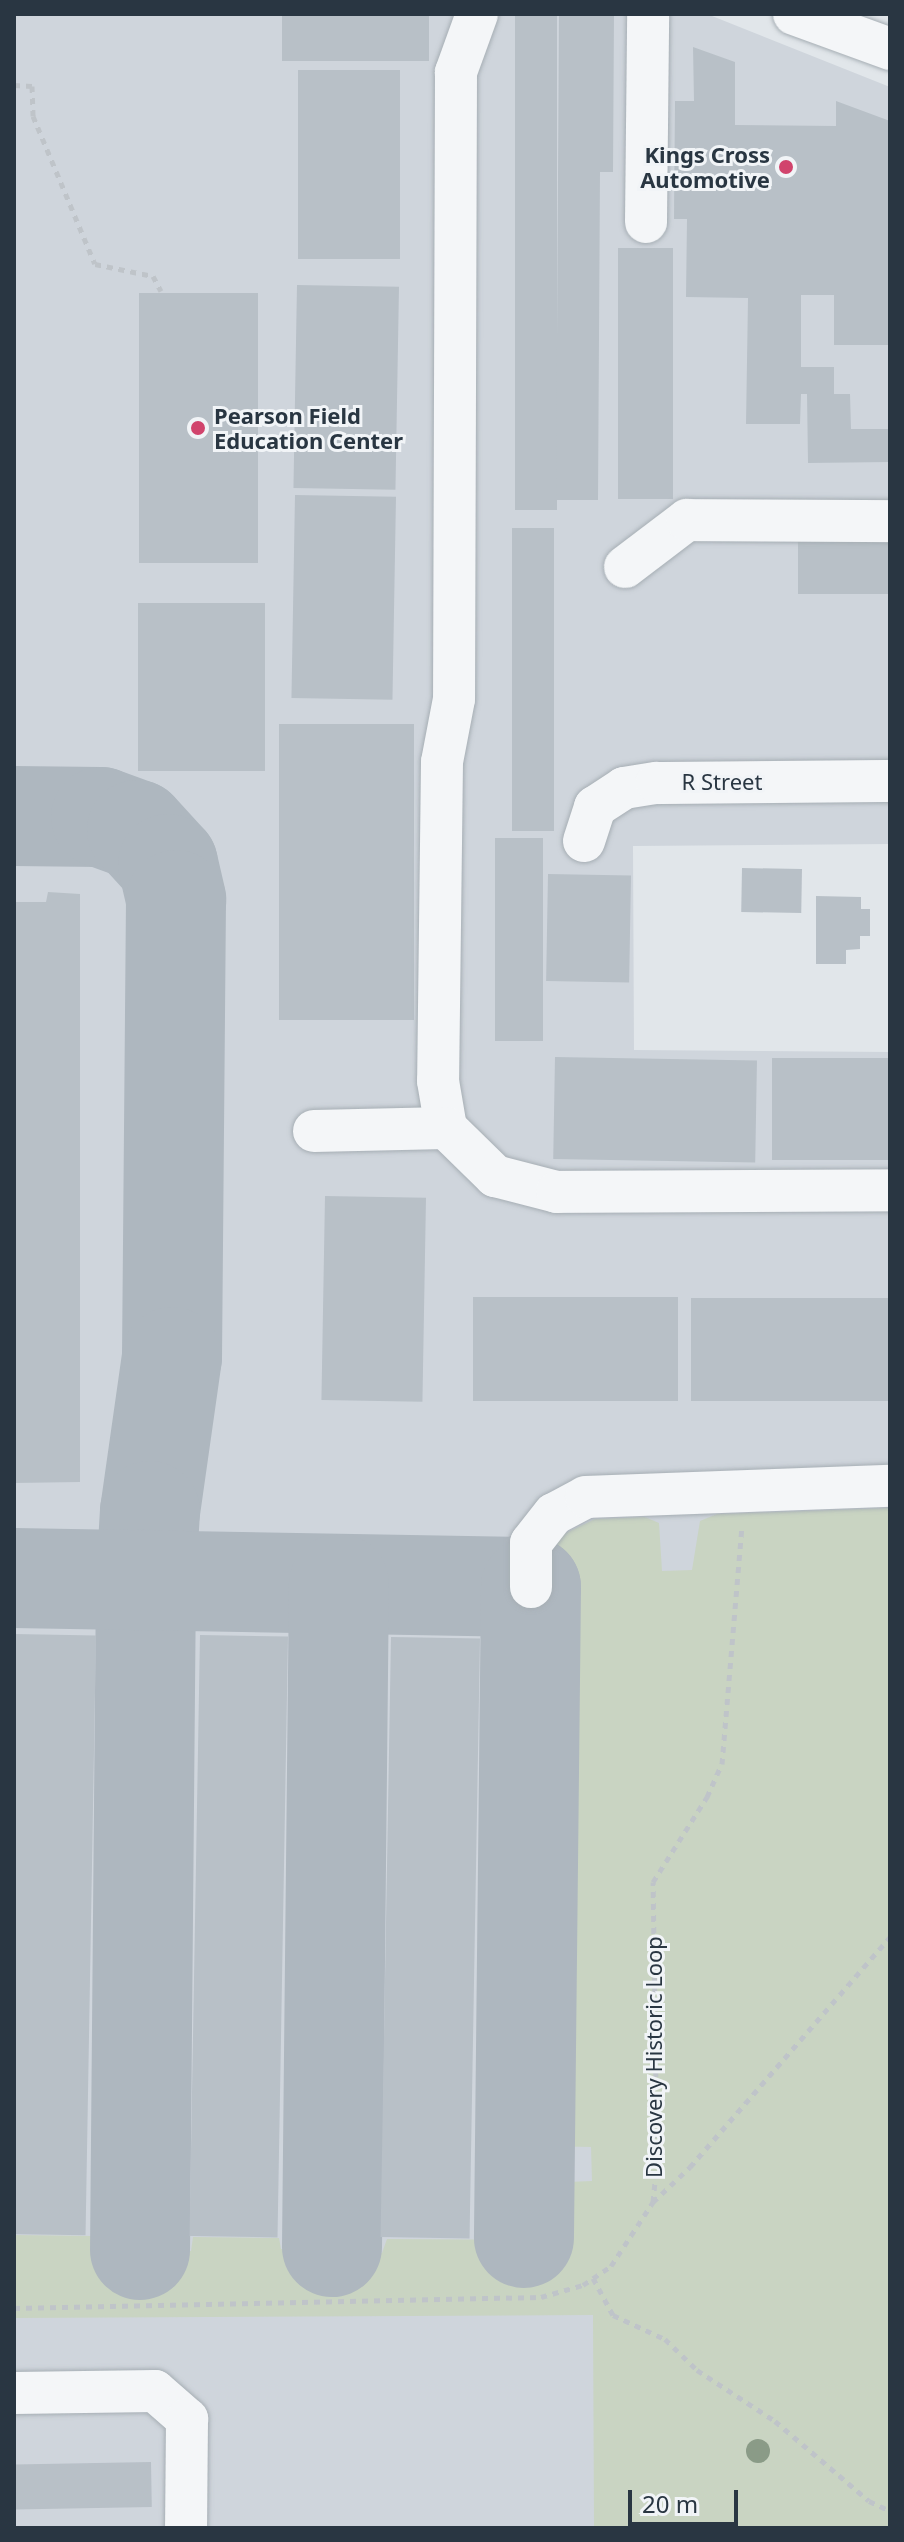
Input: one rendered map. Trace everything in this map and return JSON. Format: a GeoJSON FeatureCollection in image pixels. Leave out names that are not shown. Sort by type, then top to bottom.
{"type":"FeatureCollection","features":[{"type":"Feature","properties":{"kind":"street"},"geometry":{"type":"LineString","coordinates":[[477,14],[456,72],[454,699],[442,762],[438,1081],[446,1128],[495,1176],[557,1192],[890,1190]]}},
{"type":"Feature","properties":{"kind":"street"},"geometry":{"type":"LineString","coordinates":[[646,222],[648,14]]}},
{"type":"Feature","properties":{"kind":"street"},"geometry":{"type":"LineString","coordinates":[[794,14],[890,49]]}},
{"type":"Feature","properties":{"kind":"street"},"geometry":{"type":"LineString","coordinates":[[625,567],[687,520],[890,521]]}},
{"type":"Feature","properties":{"kind":"street","name":"R Street"},"geometry":{"type":"LineString","coordinates":[[584,841],[595,807],[624,788],[657,783],[890,781]]}},
{"type":"Feature","properties":{"kind":"street"},"geometry":{"type":"LineString","coordinates":[[314,1131],[446,1128]]}},
{"type":"Feature","properties":{"kind":"street"},"geometry":{"type":"LineString","coordinates":[[531,1587],[531,1543],[554,1514],[586,1497],[890,1486]]}},
{"type":"Feature","properties":{"kind":"street"},"geometry":{"type":"LineString","coordinates":[[14,2393],[155,2391],[187,2419],[186,2528]]}},
{"type":"Feature","properties":{"kind":"path"},"geometry":{"type":"LineString","coordinates":[[14,85],[32,86],[33,116],[95,264],[153,276],[161,291]]}},
{"type":"Feature","properties":{"kind":"path","name":"Discovery Historic Loop"},"geometry":{"type":"LineString","coordinates":[[14,2308],[541,2297],[593,2278],[635,2237],[653,2202],[657,2161],[653,1882],[707,1797],[722,1764],[745,1491]]}},
{"type":"Feature","properties":{"kind":"path"},"geometry":{"type":"LineString","coordinates":[[653,2202],[690,2167],[890,1937]]}},
{"type":"Feature","properties":{"kind":"path"},"geometry":{"type":"LineString","coordinates":[[593,2278],[613,2315],[665,2339],[697,2370],[775,2421],[869,2501],[890,2511]]}},
{"type":"Feature","properties":{"kind":"shaded area"},"geometry":{"type":"Polygon","coordinates":[[[14,14],[707,14],[890,87],[890,844],[633,846],[634,1050],[890,1052],[890,2528],[14,2528],[14,14]]]}},
{"type":"Feature","properties":{"kind":"green space"},"geometry":{"type":"Polygon","coordinates":[[[890,1508],[890,2528],[594,2528],[593,2315],[14,2318],[14,2235],[91,2236],[96,2252],[191,2251],[193,2237],[279,2238],[281,2249],[382,2253],[387,2239],[540,2240],[545,2183],[592,2181],[591,2147],[545,2146],[553,1539],[595,1519],[645,1517],[659,1523],[662,1571],[692,1570],[700,1521],[717,1514],[890,1508]]]}},
{"type":"Feature","properties":{"kind":"building"},"geometry":{"type":"Polygon","coordinates":[[[282,14],[429,14],[429,61],[282,61],[282,14]]]}},
{"type":"Feature","properties":{"kind":"building"},"geometry":{"type":"Polygon","coordinates":[[[515,14],[557,14],[557,510],[515,510],[515,14]]]}},
{"type":"Feature","properties":{"kind":"building"},"geometry":{"type":"Polygon","coordinates":[[[559,14],[614,14],[613,172],[600,172],[598,500],[556,500],[559,14]]]}},
{"type":"Feature","properties":{"kind":"building"},"geometry":{"type":"Polygon","coordinates":[[[693,47],[735,62],[735,125],[836,126],[836,101],[890,121],[890,345],[834,345],[834,295],[801,295],[801,367],[834,367],[834,394],[850,394],[851,429],[890,429],[890,462],[808,463],[807,394],[801,394],[800,424],[746,424],[748,298],[686,297],[687,219],[674,219],[675,101],[694,101],[693,47]]]}},
{"type":"Feature","properties":{"kind":"building"},"geometry":{"type":"Polygon","coordinates":[[[298,70],[400,70],[400,259],[298,259],[298,70]]]}},
{"type":"Feature","properties":{"kind":"building"},"geometry":{"type":"Polygon","coordinates":[[[618,248],[673,248],[673,499],[618,499],[618,248]]]}},
{"type":"Feature","properties":{"kind":"building"},"geometry":{"type":"Polygon","coordinates":[[[297,285],[399,287],[395,490],[293,488],[297,285]]]}},
{"type":"Feature","properties":{"kind":"building","name":"Pearson Field Education Center"},"geometry":{"type":"Polygon","coordinates":[[[139,293],[258,293],[258,563],[139,563],[139,293]]]}},
{"type":"Feature","properties":{"kind":"building"},"geometry":{"type":"Polygon","coordinates":[[[295,495],[396,497],[392,700],[291,698],[295,495]]]}},
{"type":"Feature","properties":{"kind":"building"},"geometry":{"type":"Polygon","coordinates":[[[512,528],[554,528],[554,831],[512,831],[512,528]]]}},
{"type":"Feature","properties":{"kind":"building"},"geometry":{"type":"Polygon","coordinates":[[[798,541],[890,541],[890,594],[798,594],[798,541]]]}},
{"type":"Feature","properties":{"kind":"building"},"geometry":{"type":"Polygon","coordinates":[[[138,603],[265,603],[265,771],[138,771],[138,603]]]}},
{"type":"Feature","properties":{"kind":"building"},"geometry":{"type":"Polygon","coordinates":[[[279,724],[414,724],[414,1020],[279,1020],[279,724]]]}},
{"type":"Feature","properties":{"kind":"building"},"geometry":{"type":"Polygon","coordinates":[[[495,838],[543,838],[543,1041],[495,1041],[495,838]]]}},
{"type":"Feature","properties":{"kind":"building"},"geometry":{"type":"Polygon","coordinates":[[[742,868],[802,869],[801,913],[741,912],[742,868]]]}},
{"type":"Feature","properties":{"kind":"building"},"geometry":{"type":"Polygon","coordinates":[[[548,874],[631,875],[629,982],[546,981],[548,874]]]}},
{"type":"Feature","properties":{"kind":"building"},"geometry":{"type":"Polygon","coordinates":[[[48,892],[80,894],[80,1482],[14,1483],[14,902],[46,902],[48,892]]]}},
{"type":"Feature","properties":{"kind":"building"},"geometry":{"type":"Polygon","coordinates":[[[816,896],[861,897],[861,909],[870,909],[870,936],[860,936],[860,949],[846,950],[846,964],[816,964],[816,896]]]}},
{"type":"Feature","properties":{"kind":"building"},"geometry":{"type":"Polygon","coordinates":[[[555,1057],[757,1061],[755,1163],[553,1159],[555,1057]]]}},
{"type":"Feature","properties":{"kind":"building"},"geometry":{"type":"Polygon","coordinates":[[[772,1058],[890,1058],[890,1160],[772,1160],[772,1058]]]}},
{"type":"Feature","properties":{"kind":"building"},"geometry":{"type":"Polygon","coordinates":[[[325,1196],[426,1198],[422,1402],[321,1400],[325,1196]]]}},
{"type":"Feature","properties":{"kind":"building"},"geometry":{"type":"Polygon","coordinates":[[[473,1297],[678,1297],[678,1401],[473,1401],[473,1297]]]}},
{"type":"Feature","properties":{"kind":"building"},"geometry":{"type":"Polygon","coordinates":[[[691,1298],[890,1298],[890,1401],[691,1401],[691,1298]]]}},
{"type":"Feature","properties":{"kind":"building"},"geometry":{"type":"Polygon","coordinates":[[[14,1634],[96,1635],[86,2235],[14,2234],[14,1634]]]}},
{"type":"Feature","properties":{"kind":"building"},"geometry":{"type":"Polygon","coordinates":[[[200,1635],[288,1637],[277,2237],[190,2236],[200,1635]]]}},
{"type":"Feature","properties":{"kind":"building"},"geometry":{"type":"Polygon","coordinates":[[[391,1637],[480,1639],[470,2238],[381,2237],[391,1637]]]}},
{"type":"Feature","properties":{"kind":"building"},"geometry":{"type":"Polygon","coordinates":[[[151,2462],[152,2507],[15,2509],[14,2464],[151,2462]]]}},
{"type":"Feature","properties":{"kind":"taxiway"},"geometry":{"type":"LineString","coordinates":[[14,816],[101,817],[137,830],[168,864],[176,900],[172,1357],[150,1511],[146,1579],[140,2250]]}},
{"type":"Feature","properties":{"kind":"taxiway"},"geometry":{"type":"LineString","coordinates":[[14,1578],[531,1587],[524,2238]]}},
{"type":"Feature","properties":{"kind":"taxiway"},"geometry":{"type":"LineString","coordinates":[[332,2247],[339,1584]]}},
{"type":"Feature","properties":{"kind":"place","name":"Kings Cross Automotive"},"geometry":{"type":"Point","coordinates":[786,167]}},
{"type":"Feature","properties":{"kind":"place","name":"Pearson Field Education Center"},"geometry":{"type":"Point","coordinates":[198,428]}}]}
